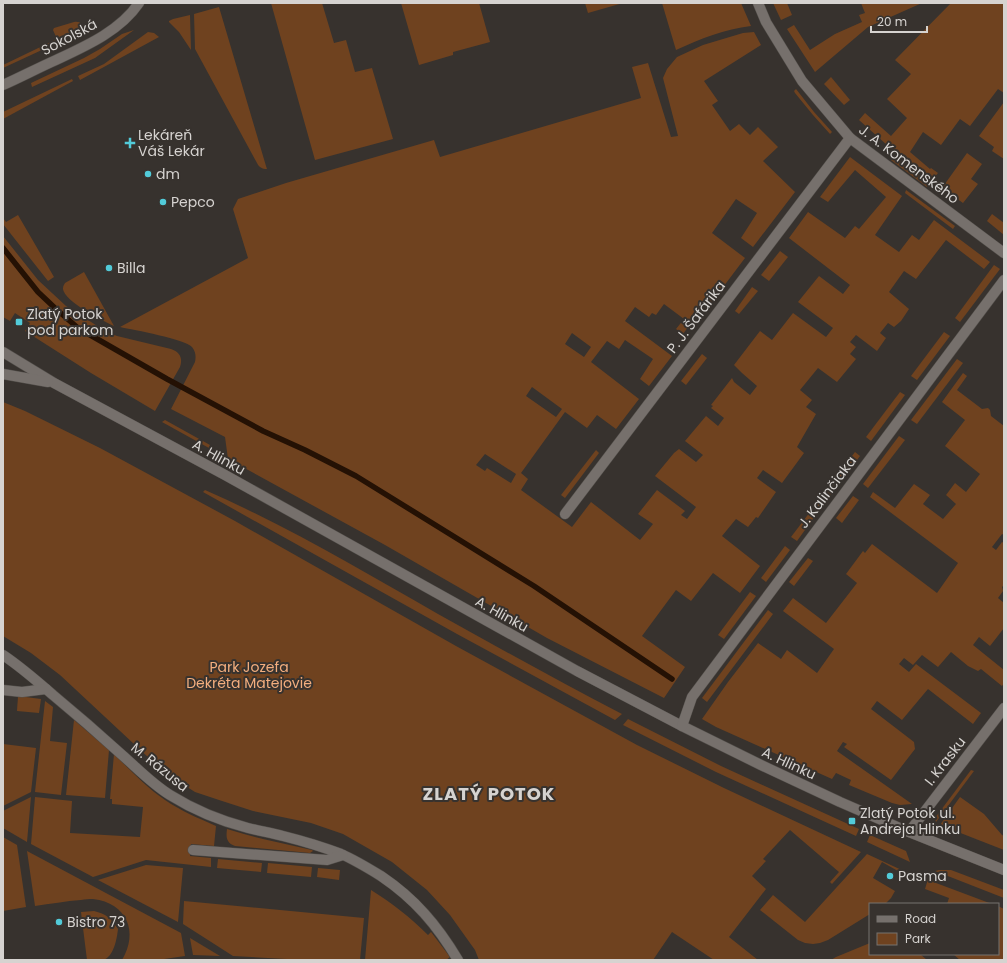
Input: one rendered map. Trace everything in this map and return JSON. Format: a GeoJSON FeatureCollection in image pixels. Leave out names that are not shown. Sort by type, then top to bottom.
{"type":"FeatureCollection","features":[{"type":"Feature","properties":{"kind":"street","name":"Sokolská"},"geometry":{"type":"LineString","coordinates":[[3,85],[81,49],[125,20],[139,3]]}},
{"type":"Feature","properties":{"kind":"street","name":"J. A. Komenského"},"geometry":{"type":"LineString","coordinates":[[758,3],[766,22],[802,81],[850,138],[1004,254]]}},
{"type":"Feature","properties":{"kind":"street","name":"P. J. Šafárika"},"geometry":{"type":"LineString","coordinates":[[566,514],[850,138]]}},
{"type":"Feature","properties":{"kind":"street","name":"J. Kalinčiaka"},"geometry":{"type":"LineString","coordinates":[[682,726],[692,697],[1004,280]]}},
{"type":"Feature","properties":{"kind":"street","name":"A. Hlinku"},"geometry":{"type":"LineString","coordinates":[[3,352],[54,383],[225,475],[570,668],[682,726],[760,765],[840,802],[909,832],[1004,870]]}},
{"type":"Feature","properties":{"kind":"street"},"geometry":{"type":"LineString","coordinates":[[3,374],[54,383]]}},
{"type":"Feature","properties":{"kind":"street","name":"M. Rázusa"},"geometry":{"type":"LineString","coordinates":[[3,655],[46,689],[155,784],[183,803],[218,819],[313,844],[343,855],[372,870],[406,895],[433,923],[450,946],[458,960]]}},
{"type":"Feature","properties":{"kind":"street"},"geometry":{"type":"LineString","coordinates":[[3,690],[22,692],[46,689]]}},
{"type":"Feature","properties":{"kind":"street","name":"I. Krasku"},"geometry":{"type":"LineString","coordinates":[[909,832],[1004,708]]}},
{"type":"Feature","properties":{"kind":"street"},"geometry":{"type":"LineString","coordinates":[[193,850],[327,860],[343,855]]}},
{"type":"Feature","properties":{"kind":"green space"},"geometry":{"type":"Polygon","coordinates":[[[271,3],[322,3],[334,43],[346,40],[355,72],[372,68],[393,139],[315,160],[271,3]]]}},
{"type":"Feature","properties":{"kind":"green space"},"geometry":{"type":"Polygon","coordinates":[[[401,3],[479,3],[490,42],[453,52],[453,55],[419,65],[401,3]]]}},
{"type":"Feature","properties":{"kind":"green space"},"geometry":{"type":"Polygon","coordinates":[[[585,3],[623,3],[588,13],[585,3]]]}},
{"type":"Feature","properties":{"kind":"green space"},"geometry":{"type":"Polygon","coordinates":[[[662,3],[741,3],[751,26],[732,29],[713,35],[676,50],[662,3]]]}},
{"type":"Feature","properties":{"kind":"green space"},"geometry":{"type":"Polygon","coordinates":[[[773,3],[787,3],[792,15],[781,20],[773,3]]]}},
{"type":"Feature","properties":{"kind":"green space"},"geometry":{"type":"Polygon","coordinates":[[[861,3],[922,3],[868,27],[815,72],[787,29],[794,25],[810,50],[835,34],[862,22],[859,15],[865,13],[861,3]]]}},
{"type":"Feature","properties":{"kind":"green space"},"geometry":{"type":"Polygon","coordinates":[[[951,3],[1004,3],[1004,93],[998,89],[970,126],[960,119],[941,145],[923,132],[910,152],[930,169],[931,168],[938,173],[932,180],[897,154],[859,120],[865,113],[891,136],[907,118],[887,99],[911,74],[895,60],[951,3]]]}},
{"type":"Feature","properties":{"kind":"green space"},"geometry":{"type":"Polygon","coordinates":[[[219,7],[267,169],[260,167],[258,164],[195,49],[194,14],[219,7]]]}},
{"type":"Feature","properties":{"kind":"green space"},"geometry":{"type":"Polygon","coordinates":[[[190,15],[191,50],[179,32],[169,22],[173,19],[190,15]]]}},
{"type":"Feature","properties":{"kind":"green space"},"geometry":{"type":"Polygon","coordinates":[[[74,22],[81,23],[85,30],[3,68],[3,65],[57,39],[53,30],[54,28],[74,22]]]}},
{"type":"Feature","properties":{"kind":"green space"},"geometry":{"type":"Polygon","coordinates":[[[134,30],[95,58],[32,87],[31,83],[84,58],[122,34],[134,30]]]}},
{"type":"Feature","properties":{"kind":"green space"},"geometry":{"type":"Polygon","coordinates":[[[148,32],[154,33],[159,37],[80,80],[78,76],[104,64],[148,32]]]}},
{"type":"Feature","properties":{"kind":"green space"},"geometry":{"type":"Polygon","coordinates":[[[754,32],[761,45],[704,81],[718,101],[712,105],[730,131],[739,124],[750,135],[758,127],[778,147],[763,161],[795,192],[753,247],[741,238],[757,213],[736,199],[712,233],[745,258],[708,307],[704,305],[683,334],[676,329],[684,319],[664,304],[656,315],[652,313],[649,317],[635,307],[625,321],[672,356],[649,386],[640,379],[653,359],[625,340],[619,349],[607,341],[591,362],[639,399],[616,429],[597,415],[587,428],[565,412],[521,473],[528,479],[521,490],[572,527],[591,502],[640,540],[653,524],[638,514],[657,490],[685,511],[681,515],[687,519],[696,507],[655,476],[679,449],[696,462],[703,455],[685,441],[706,416],[718,426],[724,418],[711,408],[713,406],[711,405],[732,378],[734,382],[750,395],[757,386],[734,365],[760,331],[772,340],[793,313],[826,337],[833,328],[798,302],[819,276],[843,294],[850,285],[789,238],[808,212],[845,238],[855,226],[859,229],[886,197],[855,170],[828,202],[820,197],[850,157],[902,196],[875,235],[899,252],[912,235],[919,240],[934,220],[990,262],[984,269],[946,240],[916,279],[904,271],[889,292],[909,309],[901,321],[894,327],[888,323],[880,333],[886,338],[877,351],[856,335],[850,342],[856,347],[850,354],[856,359],[837,382],[818,368],[800,390],[812,400],[806,407],[816,414],[797,447],[804,453],[782,483],[763,470],[757,478],[776,492],[758,518],[756,517],[748,527],[736,519],[722,536],[760,566],[740,593],[713,573],[691,601],[676,590],[642,636],[685,667],[664,698],[547,638],[385,545],[228,459],[225,437],[171,409],[195,362],[196,358],[192,347],[170,338],[120,327],[248,258],[233,209],[238,199],[286,183],[434,140],[440,157],[641,98],[632,67],[648,63],[671,137],[678,136],[663,78],[667,69],[677,57],[703,45],[743,33],[754,32]],[[572,333],[565,344],[584,357],[591,347],[572,333]],[[532,387],[526,396],[556,417],[562,409],[532,387]],[[485,454],[476,465],[485,471],[487,468],[511,483],[516,474],[485,454]]]}},
{"type":"Feature","properties":{"kind":"green space"},"geometry":{"type":"Polygon","coordinates":[[[831,77],[850,100],[844,105],[824,84],[831,77]]]}},
{"type":"Feature","properties":{"kind":"green space"},"geometry":{"type":"Polygon","coordinates":[[[72,79],[73,81],[3,119],[3,112],[72,79]]]}},
{"type":"Feature","properties":{"kind":"green space"},"geometry":{"type":"Polygon","coordinates":[[[796,89],[832,132],[830,134],[795,93],[794,91],[796,89]]]}},
{"type":"Feature","properties":{"kind":"green space"},"geometry":{"type":"Polygon","coordinates":[[[1004,102],[1004,159],[992,151],[994,147],[979,136],[1004,102]]]}},
{"type":"Feature","properties":{"kind":"green space"},"geometry":{"type":"Polygon","coordinates":[[[967,153],[982,164],[971,179],[978,184],[963,203],[942,188],[967,153]]]}},
{"type":"Feature","properties":{"kind":"green space"},"geometry":{"type":"Polygon","coordinates":[[[894,157],[930,183],[927,187],[891,160],[894,157]]]}},
{"type":"Feature","properties":{"kind":"green space"},"geometry":{"type":"Polygon","coordinates":[[[906,190],[955,226],[953,229],[905,193],[906,190]]]}},
{"type":"Feature","properties":{"kind":"green space"},"geometry":{"type":"Polygon","coordinates":[[[992,214],[1004,223],[1004,235],[987,221],[992,214]]]}},
{"type":"Feature","properties":{"kind":"green space"},"geometry":{"type":"Polygon","coordinates":[[[18,215],[54,277],[48,281],[3,224],[3,218],[6,222],[18,215]]]}},
{"type":"Feature","properties":{"kind":"green space"},"geometry":{"type":"Polygon","coordinates":[[[3,236],[38,280],[66,306],[105,331],[117,336],[171,349],[179,354],[181,358],[180,367],[155,411],[25,331],[30,323],[15,313],[10,321],[3,317],[3,236]]]}},
{"type":"Feature","properties":{"kind":"green space"},"geometry":{"type":"Polygon","coordinates":[[[780,251],[788,257],[769,281],[761,275],[780,251]]]}},
{"type":"Feature","properties":{"kind":"green space"},"geometry":{"type":"Polygon","coordinates":[[[994,265],[1000,269],[960,322],[955,318],[994,265]]]}},
{"type":"Feature","properties":{"kind":"green space"},"geometry":{"type":"Polygon","coordinates":[[[84,272],[114,326],[77,305],[65,294],[63,286],[65,283],[84,272]]]}},
{"type":"Feature","properties":{"kind":"green space"},"geometry":{"type":"Polygon","coordinates":[[[752,287],[758,291],[739,314],[735,311],[752,287]]]}},
{"type":"Feature","properties":{"kind":"green space"},"geometry":{"type":"Polygon","coordinates":[[[944,332],[950,336],[917,380],[911,376],[944,332]]]}},
{"type":"Feature","properties":{"kind":"green space"},"geometry":{"type":"Polygon","coordinates":[[[702,354],[707,358],[686,385],[681,381],[702,354]]]}},
{"type":"Feature","properties":{"kind":"green space"},"geometry":{"type":"Polygon","coordinates":[[[957,359],[963,363],[917,424],[911,420],[957,359]]]}},
{"type":"Feature","properties":{"kind":"green space"},"geometry":{"type":"Polygon","coordinates":[[[963,373],[967,376],[957,390],[982,409],[988,408],[991,416],[1004,426],[1004,535],[1002,534],[992,547],[996,550],[1002,542],[1004,543],[1004,585],[1002,587],[1003,591],[998,598],[1004,603],[1004,628],[990,646],[979,637],[973,645],[1004,670],[1004,683],[1002,686],[981,669],[978,671],[968,666],[951,652],[938,667],[922,655],[913,665],[904,658],[899,664],[909,672],[916,664],[981,713],[973,724],[928,689],[902,720],[877,701],[871,709],[914,742],[915,749],[891,780],[844,747],[847,744],[843,742],[837,751],[912,804],[900,805],[849,785],[851,780],[836,773],[832,779],[716,727],[702,719],[758,643],[781,659],[787,650],[817,673],[834,649],[783,611],[793,598],[826,623],[857,583],[846,574],[863,551],[865,553],[872,544],[937,593],[958,563],[870,497],[873,492],[895,508],[914,484],[930,495],[923,504],[943,519],[956,504],[946,495],[955,483],[966,492],[980,474],[945,446],[965,420],[942,402],[963,373]]]}},
{"type":"Feature","properties":{"kind":"green space"},"geometry":{"type":"Polygon","coordinates":[[[900,392],[905,395],[871,441],[866,437],[900,392]]]}},
{"type":"Feature","properties":{"kind":"green space","name":"Park Jozefa Dekréta Matejovie"},"geometry":{"type":"Polygon","coordinates":[[[3,402],[25,411],[100,448],[235,521],[456,646],[637,745],[724,788],[861,852],[832,884],[830,882],[839,872],[790,830],[763,859],[766,861],[752,876],[766,889],[729,937],[758,960],[714,960],[672,932],[653,960],[479,960],[475,950],[450,915],[427,890],[392,862],[343,834],[311,823],[253,811],[195,792],[173,778],[149,758],[60,675],[31,653],[3,636],[3,402]]]}},
{"type":"Feature","properties":{"kind":"green space"},"geometry":{"type":"Polygon","coordinates":[[[165,420],[210,445],[209,448],[162,422],[165,420]]]}},
{"type":"Feature","properties":{"kind":"green space"},"geometry":{"type":"Polygon","coordinates":[[[899,436],[905,440],[868,488],[863,484],[899,436]]]}},
{"type":"Feature","properties":{"kind":"green space"},"geometry":{"type":"Polygon","coordinates":[[[596,450],[599,453],[565,498],[561,495],[596,450]]]}},
{"type":"Feature","properties":{"kind":"green space"},"geometry":{"type":"Polygon","coordinates":[[[855,452],[860,456],[842,480],[837,476],[855,452]]]}},
{"type":"Feature","properties":{"kind":"green space"},"geometry":{"type":"Polygon","coordinates":[[[831,484],[836,488],[821,508],[816,504],[831,484]]]}},
{"type":"Feature","properties":{"kind":"green space"},"geometry":{"type":"Polygon","coordinates":[[[205,490],[294,533],[438,614],[622,714],[615,720],[457,634],[203,492],[205,490]]]}},
{"type":"Feature","properties":{"kind":"green space"},"geometry":{"type":"Polygon","coordinates":[[[853,496],[859,500],[842,523],[836,518],[853,496]]]}},
{"type":"Feature","properties":{"kind":"green space"},"geometry":{"type":"Polygon","coordinates":[[[810,512],[815,516],[797,541],[791,537],[810,512]]]}},
{"type":"Feature","properties":{"kind":"green space"},"geometry":{"type":"Polygon","coordinates":[[[785,546],[790,550],[766,582],[761,578],[785,546]]]}},
{"type":"Feature","properties":{"kind":"green space"},"geometry":{"type":"Polygon","coordinates":[[[808,558],[813,561],[794,586],[789,582],[808,558]]]}},
{"type":"Feature","properties":{"kind":"green space"},"geometry":{"type":"Polygon","coordinates":[[[750,592],[756,596],[724,639],[718,635],[750,592]]]}},
{"type":"Feature","properties":{"kind":"green space"},"geometry":{"type":"Polygon","coordinates":[[[768,610],[773,614],[707,702],[702,698],[768,610]]]}},
{"type":"Feature","properties":{"kind":"green space"},"geometry":{"type":"Polygon","coordinates":[[[18,696],[41,699],[39,713],[17,711],[18,696]]]}},
{"type":"Feature","properties":{"kind":"green space"},"geometry":{"type":"Polygon","coordinates":[[[45,701],[53,707],[50,741],[67,743],[61,795],[35,792],[45,701]]]}},
{"type":"Feature","properties":{"kind":"green space"},"geometry":{"type":"Polygon","coordinates":[[[628,719],[721,766],[859,829],[856,836],[716,772],[623,725],[628,719]]]}},
{"type":"Feature","properties":{"kind":"green space"},"geometry":{"type":"Polygon","coordinates":[[[74,720],[109,750],[105,798],[66,795],[74,720]]]}},
{"type":"Feature","properties":{"kind":"green space"},"geometry":{"type":"Polygon","coordinates":[[[3,744],[36,748],[31,792],[3,806],[3,744]]]}},
{"type":"Feature","properties":{"kind":"green space"},"geometry":{"type":"Polygon","coordinates":[[[114,754],[145,784],[165,800],[183,811],[216,826],[214,846],[191,844],[190,856],[211,858],[211,867],[146,860],[93,877],[31,844],[35,797],[72,801],[70,833],[140,837],[143,807],[112,804],[112,799],[110,799],[114,754]]]}},
{"type":"Feature","properties":{"kind":"green space"},"geometry":{"type":"Polygon","coordinates":[[[971,770],[974,771],[936,822],[935,818],[971,770]]]}},
{"type":"Feature","properties":{"kind":"green space"},"geometry":{"type":"Polygon","coordinates":[[[31,797],[27,842],[3,828],[3,811],[31,797]]]}},
{"type":"Feature","properties":{"kind":"green space"},"geometry":{"type":"Polygon","coordinates":[[[960,797],[984,814],[1004,836],[1004,850],[940,825],[960,797]]]}},
{"type":"Feature","properties":{"kind":"green space"},"geometry":{"type":"Polygon","coordinates":[[[227,829],[313,851],[310,853],[235,846],[227,839],[227,829]]]}},
{"type":"Feature","properties":{"kind":"green space"},"geometry":{"type":"Polygon","coordinates":[[[870,835],[906,851],[910,862],[867,842],[870,835]]]}},
{"type":"Feature","properties":{"kind":"green space"},"geometry":{"type":"Polygon","coordinates":[[[3,837],[17,845],[26,907],[3,911],[3,837]]]}},
{"type":"Feature","properties":{"kind":"green space"},"geometry":{"type":"Polygon","coordinates":[[[27,851],[181,933],[185,956],[157,960],[122,960],[127,950],[129,939],[127,920],[114,906],[105,902],[87,899],[35,906],[27,851]]]}},
{"type":"Feature","properties":{"kind":"green space"},"geometry":{"type":"Polygon","coordinates":[[[867,854],[906,872],[905,875],[882,862],[873,878],[895,891],[891,898],[886,903],[869,903],[869,915],[828,940],[820,943],[805,943],[798,940],[760,910],[773,895],[805,922],[867,854]]]}},
{"type":"Feature","properties":{"kind":"green space"},"geometry":{"type":"Polygon","coordinates":[[[218,859],[262,863],[261,872],[217,868],[218,859]]]}},
{"type":"Feature","properties":{"kind":"green space"},"geometry":{"type":"Polygon","coordinates":[[[268,863],[312,867],[311,877],[267,873],[268,863]]]}},
{"type":"Feature","properties":{"kind":"green space"},"geometry":{"type":"Polygon","coordinates":[[[146,865],[183,868],[178,922],[98,880],[146,865]]]}},
{"type":"Feature","properties":{"kind":"green space"},"geometry":{"type":"Polygon","coordinates":[[[318,868],[340,870],[339,880],[317,877],[318,868]]]}},
{"type":"Feature","properties":{"kind":"green space"},"geometry":{"type":"Polygon","coordinates":[[[951,870],[1004,890],[1004,898],[935,871],[951,870]]]}},
{"type":"Feature","properties":{"kind":"green space"},"geometry":{"type":"Polygon","coordinates":[[[928,879],[989,903],[947,903],[949,898],[925,889],[928,879]]]}},
{"type":"Feature","properties":{"kind":"green space"},"geometry":{"type":"Polygon","coordinates":[[[371,890],[401,911],[428,935],[431,932],[450,957],[446,960],[365,960],[371,890]]]}},
{"type":"Feature","properties":{"kind":"green space"},"geometry":{"type":"Polygon","coordinates":[[[184,901],[364,918],[360,960],[305,960],[233,956],[183,924],[184,901]]]}},
{"type":"Feature","properties":{"kind":"green space"},"geometry":{"type":"Polygon","coordinates":[[[999,906],[1004,909],[1004,960],[960,960],[954,955],[999,955],[999,906]]]}},
{"type":"Feature","properties":{"kind":"green space"},"geometry":{"type":"Polygon","coordinates":[[[94,911],[108,917],[118,929],[116,942],[112,951],[107,958],[103,960],[87,960],[81,912],[94,911]]]}},
{"type":"Feature","properties":{"kind":"green space"},"geometry":{"type":"Polygon","coordinates":[[[190,938],[220,956],[193,955],[190,938]]]}},
{"type":"Feature","properties":{"kind":"green space"},"geometry":{"type":"Polygon","coordinates":[[[869,943],[869,955],[921,955],[927,960],[831,960],[869,943]]]}},
{"type":"Feature","properties":{"kind":"waterway"},"geometry":{"type":"LineString","coordinates":[[3,248],[38,292],[78,328],[167,379],[263,431],[356,476],[534,586],[672,679]]}},
{"type":"Feature","properties":{"kind":"place","name":"Lekáreň Váš Lekár"},"geometry":{"type":"Point","coordinates":[130,143]}},
{"type":"Feature","properties":{"kind":"place","name":"dm"},"geometry":{"type":"Point","coordinates":[148,174]}},
{"type":"Feature","properties":{"kind":"place","name":"Pepco"},"geometry":{"type":"Point","coordinates":[163,202]}},
{"type":"Feature","properties":{"kind":"place","name":"Billa"},"geometry":{"type":"Point","coordinates":[109,268]}},
{"type":"Feature","properties":{"kind":"place","name":"Zlatý Potok pod parkom"},"geometry":{"type":"Point","coordinates":[19,322]}},
{"type":"Feature","properties":{"kind":"place","name":"Zlatý Potok ul. Andreja Hlinku"},"geometry":{"type":"Point","coordinates":[852,821]}},
{"type":"Feature","properties":{"kind":"place","name":"Pasma"},"geometry":{"type":"Point","coordinates":[890,876]}},
{"type":"Feature","properties":{"kind":"place","name":"Bistro 73"},"geometry":{"type":"Point","coordinates":[59,922]}},
{"type":"Feature","properties":{"kind":"district","name":"ZLATÝ POTOK"},"geometry":{"type":"Point","coordinates":[489,793]}}]}
